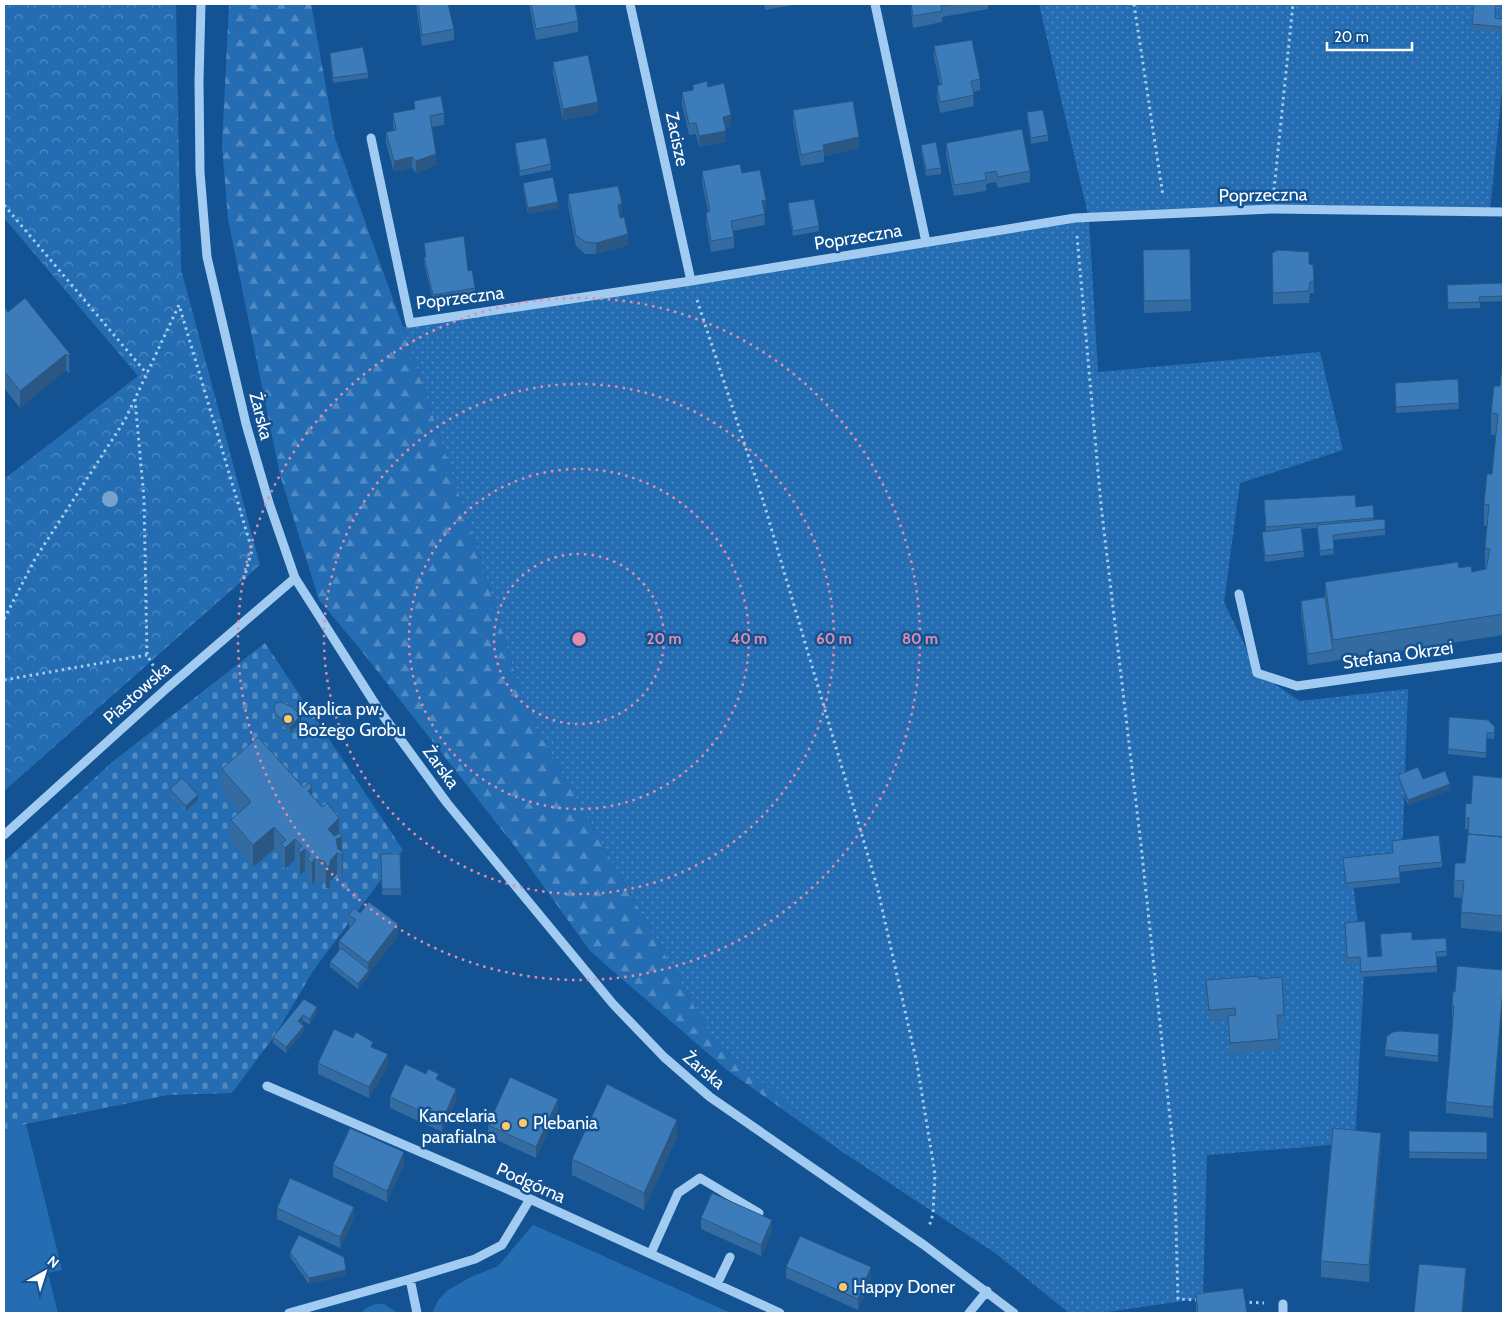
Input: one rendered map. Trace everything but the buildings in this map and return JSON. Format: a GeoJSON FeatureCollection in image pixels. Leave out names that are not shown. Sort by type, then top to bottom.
{"type":"FeatureCollection","features":[{"type":"Feature","properties":{"kind":"street","name":"Żarska"},"geometry":{"type":"LineString","coordinates":[[201,4],[199,81],[200,164],[207,257],[246,424],[269,503],[295,578],[380,710],[447,803],[613,1004],[664,1057],[710,1098],[924,1245],[1014,1313]]}},
{"type":"Feature","properties":{"kind":"street","name":"Zacisze"},"geometry":{"type":"LineString","coordinates":[[630,4],[692,281]]}},
{"type":"Feature","properties":{"kind":"street"},"geometry":{"type":"LineString","coordinates":[[875,4],[926,242]]}},
{"type":"Feature","properties":{"kind":"street","name":"Poprzeczna"},"geometry":{"type":"LineString","coordinates":[[371,138],[410,323],[692,281],[1075,218],[1272,209],[1503,212]]}},
{"type":"Feature","properties":{"kind":"street","name":"Piastowska"},"geometry":{"type":"LineString","coordinates":[[4,835],[167,688],[295,578]]}},
{"type":"Feature","properties":{"kind":"street","name":"Stefana Okrzei"},"geometry":{"type":"LineString","coordinates":[[1239,594],[1257,673],[1275,681],[1297,686],[1503,657]]}},
{"type":"Feature","properties":{"kind":"street","name":"Podgórna"},"geometry":{"type":"LineString","coordinates":[[267,1086],[530,1199],[780,1313]]}},
{"type":"Feature","properties":{"kind":"street"},"geometry":{"type":"LineString","coordinates":[[651,1253],[678,1193],[700,1178],[759,1213]]}},
{"type":"Feature","properties":{"kind":"street"},"geometry":{"type":"LineString","coordinates":[[288,1313],[475,1259],[502,1245],[530,1199]]}},
{"type":"Feature","properties":{"kind":"street"},"geometry":{"type":"LineString","coordinates":[[717,1284],[730,1257]]}},
{"type":"Feature","properties":{"kind":"street"},"geometry":{"type":"LineString","coordinates":[[410,1279],[417,1313]]}},
{"type":"Feature","properties":{"kind":"street"},"geometry":{"type":"LineString","coordinates":[[969,1313],[987,1291]]}},
{"type":"Feature","properties":{"kind":"path"},"geometry":{"type":"LineString","coordinates":[[1134,4],[1166,214]]}},
{"type":"Feature","properties":{"kind":"path"},"geometry":{"type":"LineString","coordinates":[[1272,209],[1293,4]]}},
{"type":"Feature","properties":{"kind":"path"},"geometry":{"type":"LineString","coordinates":[[4,205],[146,374]]}},
{"type":"Feature","properties":{"kind":"path"},"geometry":{"type":"LineString","coordinates":[[1075,218],[1101,505],[1142,845],[1174,1155],[1178,1299],[1207,1300]]}},
{"type":"Feature","properties":{"kind":"path"},"geometry":{"type":"LineString","coordinates":[[692,281],[762,497],[877,886],[918,1064],[935,1174],[933,1214],[924,1245]]}},
{"type":"Feature","properties":{"kind":"path"},"geometry":{"type":"LineString","coordinates":[[4,619],[35,559],[125,420],[179,305],[252,550],[243,582]]}},
{"type":"Feature","properties":{"kind":"path"},"geometry":{"type":"LineString","coordinates":[[135,398],[144,499],[147,655],[167,688]]}},
{"type":"Feature","properties":{"kind":"path"},"geometry":{"type":"LineString","coordinates":[[4,680],[147,655]]}},
{"type":"Feature","properties":{"kind":"path"},"geometry":{"type":"LineString","coordinates":[[1235,1302],[1283,1309]]}},
{"type":"Feature","properties":{"kind":"green space"},"geometry":{"type":"Polygon","coordinates":[[[4,4],[176,4],[181,269],[260,565],[4,791],[4,479],[138,376],[4,218],[4,4]]]}},
{"type":"Feature","properties":{"kind":"green space"},"geometry":{"type":"Polygon","coordinates":[[[229,4],[311,4],[335,138],[403,327],[480,556],[525,708],[714,1041],[841,1151],[727,1070],[590,951],[516,848],[360,649],[319,600],[280,475],[228,219],[222,146],[229,4]]]}},
{"type":"Feature","properties":{"kind":"green space"},"geometry":{"type":"Polygon","coordinates":[[[1039,4],[1503,4],[1503,80],[1490,210],[1426,213],[1326,205],[1089,219],[1039,4]]]}},
{"type":"Feature","properties":{"kind":"green space"},"geometry":{"type":"Polygon","coordinates":[[[1089,219],[1098,372],[1320,352],[1343,450],[1240,483],[1224,602],[1258,673],[1300,701],[1408,689],[1402,858],[1351,866],[1364,972],[1355,1143],[1207,1155],[1203,1298],[1101,1313],[1069,1313],[995,1253],[841,1151],[714,1041],[525,708],[480,556],[403,327],[1089,219]]]}},
{"type":"Feature","properties":{"kind":"green space"},"geometry":{"type":"Polygon","coordinates":[[[265,643],[403,850],[313,971],[276,1034],[232,1093],[168,1095],[26,1124],[4,1131],[4,862],[111,763],[265,643]]]}},
{"type":"Feature","properties":{"kind":"green space"},"geometry":{"type":"Polygon","coordinates":[[[26,1124],[62,1270],[48,1273],[58,1313],[4,1313],[4,1131],[26,1124]]]}},
{"type":"Feature","properties":{"kind":"green space"},"geometry":{"type":"Polygon","coordinates":[[[533,1225],[731,1313],[432,1313],[439,1299],[448,1290],[471,1277],[498,1266],[533,1225]]]}},
{"type":"Feature","properties":{"kind":"green space"},"geometry":{"type":"Polygon","coordinates":[[[376,1304],[384,1304],[398,1313],[361,1313],[366,1308],[376,1304]]]}},
{"type":"Feature","properties":{"kind":"place","name":"Kaplica pw. Bożego Grobu"},"geometry":{"type":"Point","coordinates":[288,719]}},
{"type":"Feature","properties":{"kind":"place","name":"Plebania"},"geometry":{"type":"Point","coordinates":[523,1123]}},
{"type":"Feature","properties":{"kind":"place","name":"Kancelaria parafialna"},"geometry":{"type":"Point","coordinates":[506,1126]}},
{"type":"Feature","properties":{"kind":"place","name":"Happy Doner"},"geometry":{"type":"Point","coordinates":[843,1287]}}]}
